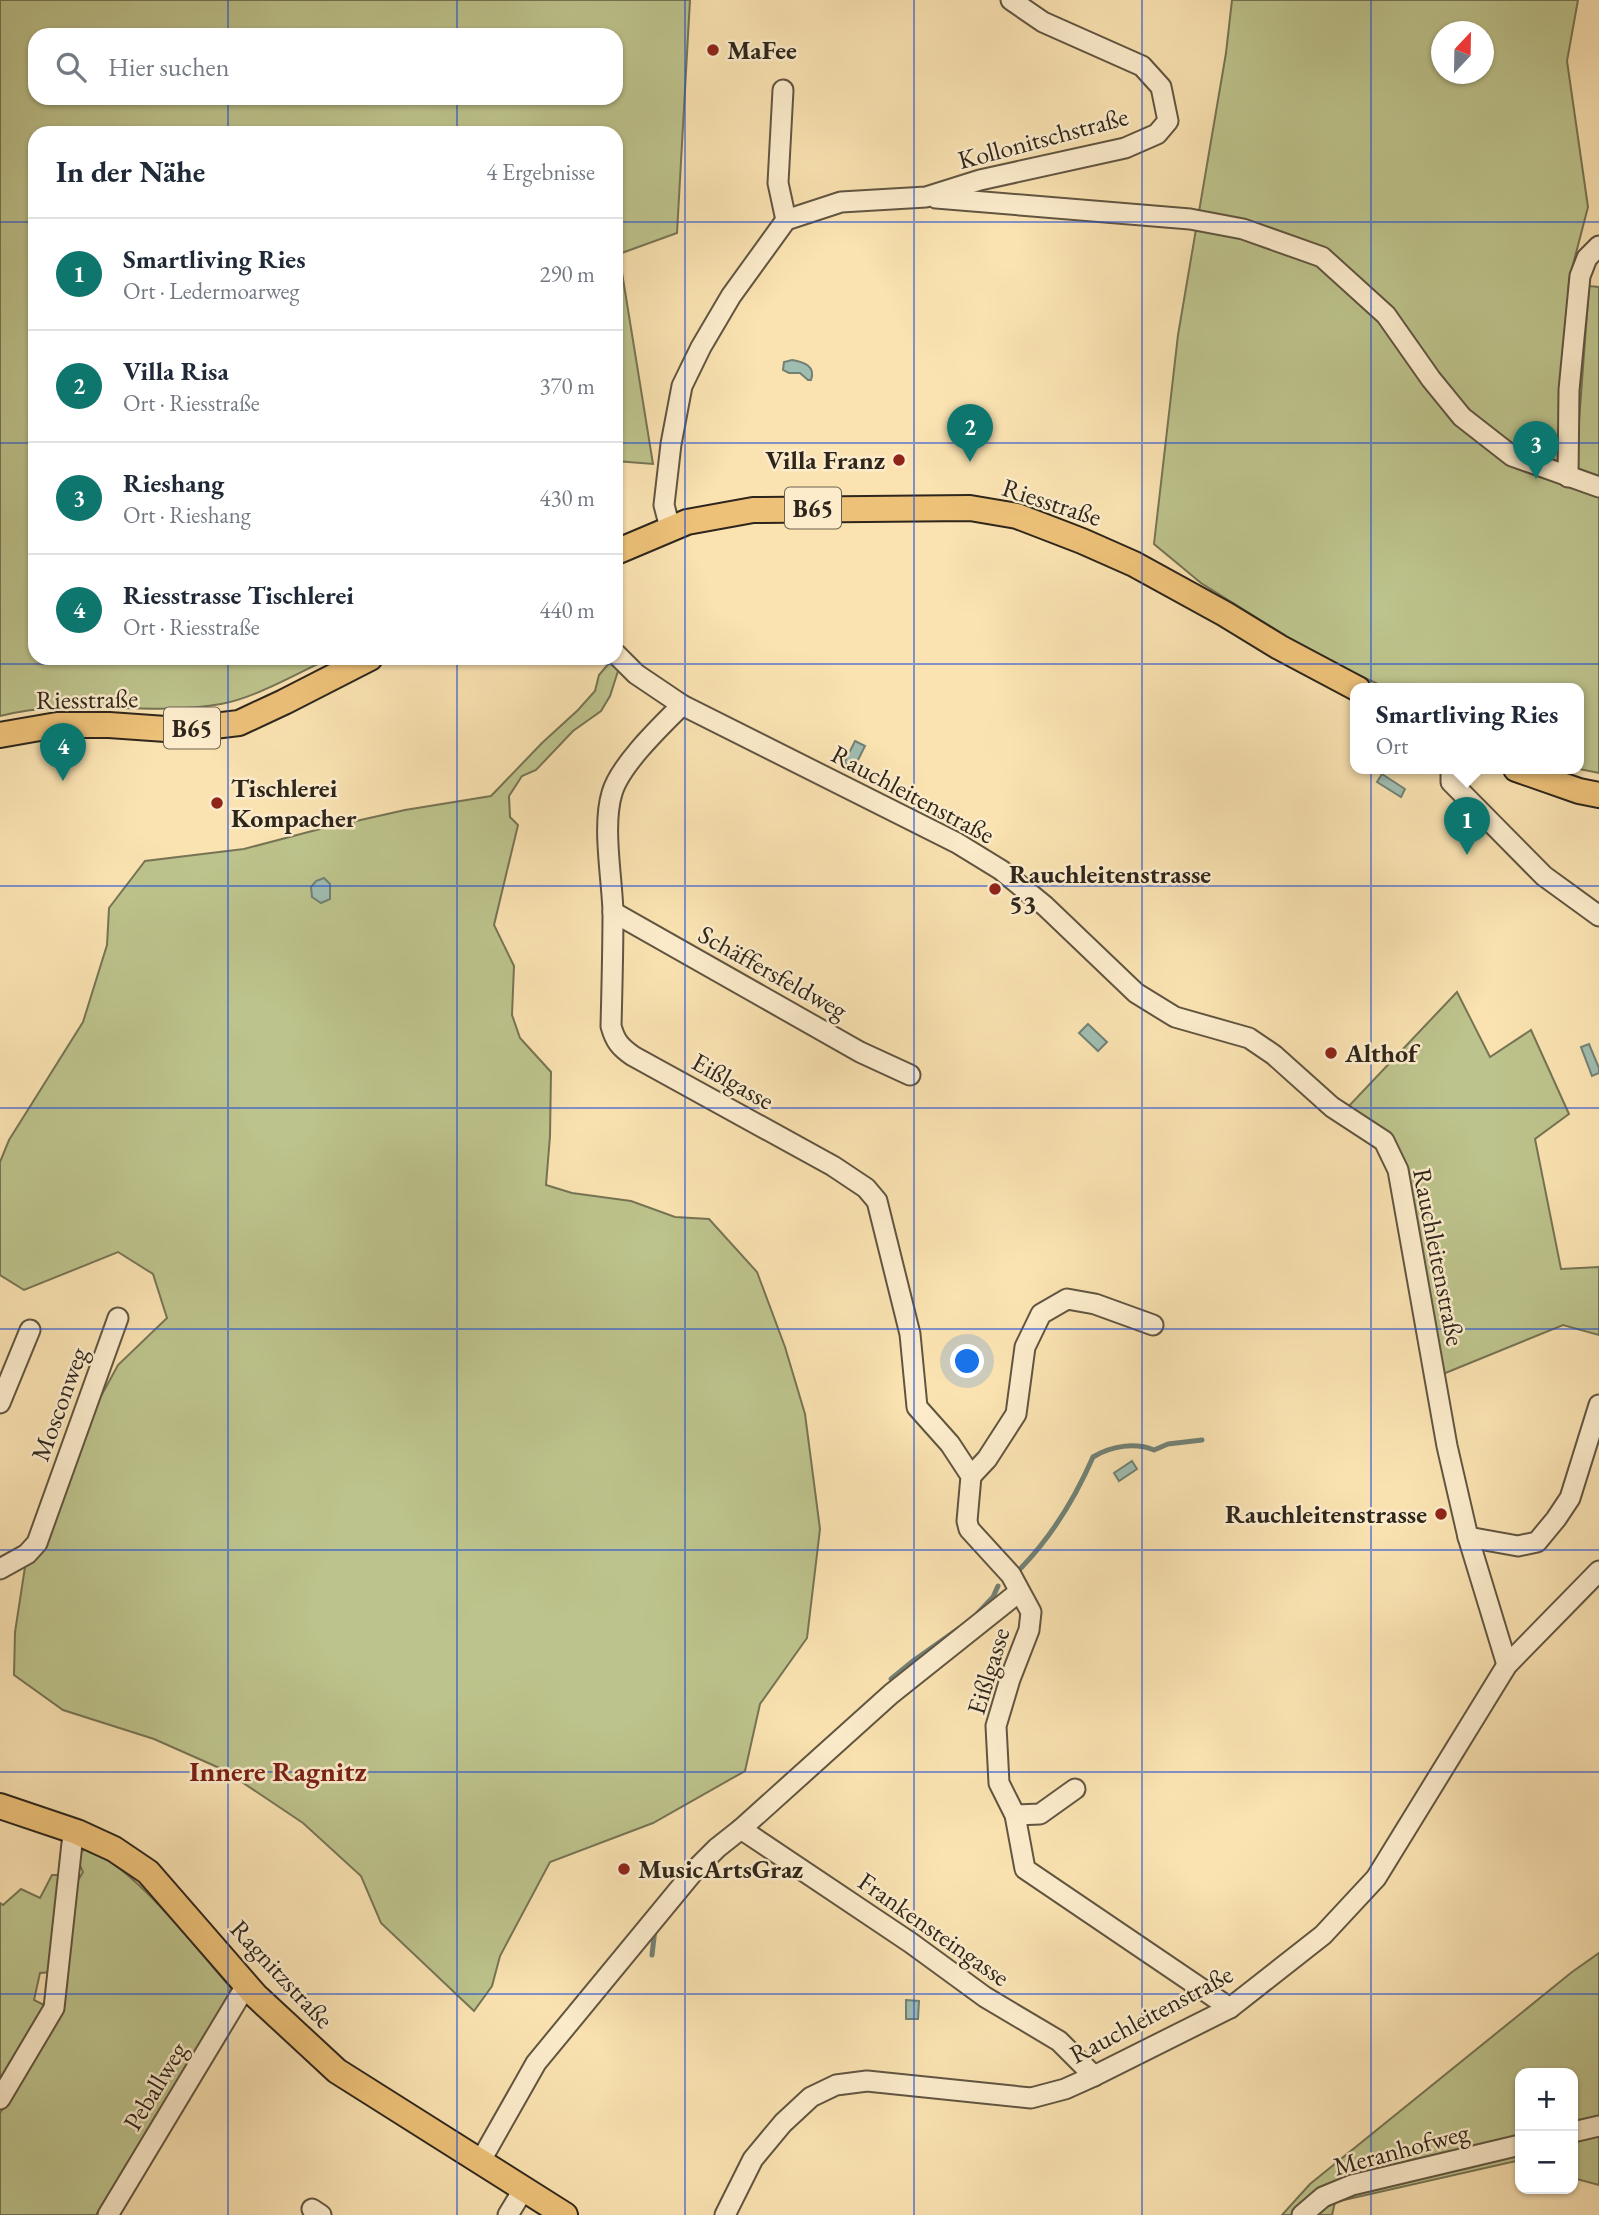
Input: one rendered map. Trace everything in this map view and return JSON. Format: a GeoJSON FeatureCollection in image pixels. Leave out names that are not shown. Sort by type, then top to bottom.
{"type":"FeatureCollection","features":[{"type":"Feature","properties":{"kind":"main road","name":"Riesstraße"},"geometry":{"type":"LineString","coordinates":[[623,549],[670,528],[711,516],[753,510],[971,508],[1017,516],[1134,564],[1350,685]]}},
{"type":"Feature","properties":{"kind":"main road","name":"Riesstraße"},"geometry":{"type":"LineString","coordinates":[[0,736],[57,725],[109,725],[180,730],[239,723],[356,665]]}},
{"type":"Feature","properties":{"kind":"main road"},"geometry":{"type":"LineString","coordinates":[[1530,774],[1599,795]]}},
{"type":"Feature","properties":{"kind":"main road","name":"Ragnitzstraße"},"geometry":{"type":"LineString","coordinates":[[0,1806],[77,1832],[114,1850],[148,1872],[280,2019],[337,2071],[565,2215]]}},
{"type":"Feature","properties":{"kind":"street","name":"Kollonitschstraße"},"geometry":{"type":"LineString","coordinates":[[926,197],[979,180],[1125,148],[1157,134],[1168,121],[1161,87],[1142,66],[1043,22],[1018,1]]}},
{"type":"Feature","properties":{"kind":"street"},"geometry":{"type":"LineString","coordinates":[[670,528],[664,505],[671,444],[682,386],[701,346],[732,296],[786,220],[778,183],[783,90]]}},
{"type":"Feature","properties":{"kind":"street","name":"Kollonitschstraße"},"geometry":{"type":"LineString","coordinates":[[786,220],[841,202],[926,197],[1190,219],[1243,229],[1322,257],[1386,315],[1431,379],[1462,417],[1512,456],[1599,487]]}},
{"type":"Feature","properties":{"kind":"street"},"geometry":{"type":"LineString","coordinates":[[1568,477],[1569,390],[1580,276],[1587,258],[1599,246]]}},
{"type":"Feature","properties":{"kind":"street","name":"Rauchleitenstraße"},"geometry":{"type":"LineString","coordinates":[[623,661],[636,674],[682,705],[957,843],[1001,870],[1045,906],[1136,993],[1175,1017],[1249,1038],[1274,1055],[1332,1107],[1384,1141],[1398,1170],[1441,1418],[1468,1537],[1507,1665]]}},
{"type":"Feature","properties":{"kind":"street","name":"Eißlgasse"},"geometry":{"type":"LineString","coordinates":[[682,705],[655,731],[618,778],[612,793],[608,818],[612,912],[611,1026],[615,1039],[620,1047],[833,1166],[866,1188],[877,1201],[910,1334],[917,1407],[950,1444],[971,1476],[967,1521],[969,1530],[1011,1575],[1031,1612],[1029,1630],[996,1726],[999,1783],[1015,1815],[1025,1868],[1230,2008]]}},
{"type":"Feature","properties":{"kind":"street"},"geometry":{"type":"LineString","coordinates":[[1451,774],[1451,782],[1544,876],[1599,916]]}},
{"type":"Feature","properties":{"kind":"street","name":"Schäffersfeldweg"},"geometry":{"type":"LineString","coordinates":[[612,912],[860,1052],[910,1075]]}},
{"type":"Feature","properties":{"kind":"street"},"geometry":{"type":"LineString","coordinates":[[971,1476],[987,1459],[1016,1413],[1025,1347],[1041,1314],[1067,1298],[1095,1304],[1153,1325]]}},
{"type":"Feature","properties":{"kind":"street","name":"Mosconweg"},"geometry":{"type":"LineString","coordinates":[[0,1569],[27,1554],[37,1543],[118,1318]]}},
{"type":"Feature","properties":{"kind":"street","name":"Mosconweg"},"geometry":{"type":"LineString","coordinates":[[0,1402],[30,1330]]}},
{"type":"Feature","properties":{"kind":"street"},"geometry":{"type":"LineString","coordinates":[[1468,1537],[1518,1546],[1537,1542],[1570,1498],[1599,1405]]}},
{"type":"Feature","properties":{"kind":"street","name":"Rauchleitenstraße"},"geometry":{"type":"LineString","coordinates":[[725,2215],[753,2159],[783,2123],[811,2097],[836,2085],[867,2081],[1031,2098],[1065,2089],[1094,2076],[1230,2008],[1323,1935],[1376,1878],[1507,1665],[1599,1571]]}},
{"type":"Feature","properties":{"kind":"street"},"geometry":{"type":"LineString","coordinates":[[480,2162],[536,2063],[695,1870],[891,1695],[1019,1592]]}},
{"type":"Feature","properties":{"kind":"street"},"geometry":{"type":"LineString","coordinates":[[1015,1815],[1040,1814],[1075,1789]]}},
{"type":"Feature","properties":{"kind":"street","name":"Frankensteingasse"},"geometry":{"type":"LineString","coordinates":[[741,1829],[985,1997],[1059,2041],[1094,2076]]}},
{"type":"Feature","properties":{"kind":"street"},"geometry":{"type":"LineString","coordinates":[[0,2099],[54,2008],[72,1843],[77,1832]]}},
{"type":"Feature","properties":{"kind":"street","name":"Peballweg"},"geometry":{"type":"LineString","coordinates":[[108,2215],[247,1984]]}},
{"type":"Feature","properties":{"kind":"street"},"geometry":{"type":"LineString","coordinates":[[1577,2131],[1599,2126]]}},
{"type":"Feature","properties":{"kind":"street","name":"Meranhofweg"},"geometry":{"type":"LineString","coordinates":[[1302,2215],[1323,2197],[1352,2185],[1515,2146]]}},
{"type":"Feature","properties":{"kind":"street"},"geometry":{"type":"LineString","coordinates":[[508,2215],[523,2190]]}},
{"type":"Feature","properties":{"kind":"green space"},"geometry":{"type":"Polygon","coordinates":[[[0,0],[690,0],[677,233],[623,253],[623,126],[28,126],[28,665],[316,665],[262,691],[221,704],[166,709],[82,707],[0,716],[0,0]]]}},
{"type":"Feature","properties":{"kind":"green space"},"geometry":{"type":"Polygon","coordinates":[[[1232,0],[1578,0],[1567,61],[1588,207],[1569,280],[1559,465],[1576,462],[1589,286],[1599,287],[1599,773],[1584,770],[1584,683],[1376,683],[1319,657],[1201,583],[1154,544],[1178,335],[1226,53],[1232,0]]]}},
{"type":"Feature","properties":{"kind":"green space"},"geometry":{"type":"Polygon","coordinates":[[[623,279],[653,464],[623,462],[623,279]]]}},
{"type":"Feature","properties":{"kind":"green space"},"geometry":{"type":"Polygon","coordinates":[[[607,665],[619,668],[610,696],[601,711],[573,731],[536,770],[522,776],[509,796],[510,817],[518,825],[494,925],[514,966],[512,1015],[520,1038],[551,1072],[546,1185],[572,1193],[631,1201],[675,1217],[709,1219],[757,1272],[785,1347],[805,1414],[820,1529],[807,1638],[760,1704],[745,1771],[653,1823],[550,1862],[500,1956],[492,1986],[474,2011],[381,1923],[361,1876],[303,1823],[224,1770],[154,1739],[63,1710],[14,1675],[15,1632],[27,1554],[69,1480],[100,1398],[118,1365],[167,1318],[153,1274],[118,1252],[24,1290],[0,1275],[0,1162],[9,1140],[83,1022],[107,945],[109,908],[145,861],[244,849],[405,810],[491,796],[595,691],[599,675],[607,665]]]}},
{"type":"Feature","properties":{"kind":"green space"},"geometry":{"type":"Polygon","coordinates":[[[1457,992],[1490,1057],[1531,1030],[1569,1114],[1535,1139],[1561,1269],[1599,1267],[1599,1335],[1563,1325],[1438,1376],[1404,1166],[1347,1108],[1457,992]]]}},
{"type":"Feature","properties":{"kind":"green space"},"geometry":{"type":"Polygon","coordinates":[[[84,1849],[102,1857],[142,1888],[231,1988],[226,2002],[96,2215],[0,2215],[0,2113],[44,2040],[74,1887],[83,1872],[79,1860],[84,1849]]]}},
{"type":"Feature","properties":{"kind":"green space"},"geometry":{"type":"Polygon","coordinates":[[[52,1875],[60,1875],[53,1972],[40,1973],[34,2000],[46,2006],[0,2088],[0,1903],[3,1905],[21,1889],[40,1898],[52,1875]]]}},
{"type":"Feature","properties":{"kind":"green space"},"geometry":{"type":"Polygon","coordinates":[[[1599,1953],[1599,2185],[1578,2179],[1578,2068],[1515,2068],[1515,2161],[1335,2202],[1332,2215],[1282,2215],[1310,2184],[1599,1953]]]}},
{"type":"Feature","properties":{"kind":"shaded area"},"geometry":{"type":"Polygon","coordinates":[[[792,360],[810,368],[811,380],[800,373],[783,370],[784,362],[792,360]]]}},
{"type":"Feature","properties":{"kind":"shaded area"},"geometry":{"type":"Polygon","coordinates":[[[855,741],[865,746],[854,768],[844,763],[855,741]]]}},
{"type":"Feature","properties":{"kind":"shaded area"},"geometry":{"type":"Polygon","coordinates":[[[1382,774],[1405,789],[1401,797],[1377,782],[1382,774]]]}},
{"type":"Feature","properties":{"kind":"shaded area"},"geometry":{"type":"Polygon","coordinates":[[[324,878],[330,884],[330,899],[321,903],[312,897],[311,887],[324,878]]]}},
{"type":"Feature","properties":{"kind":"shaded area"},"geometry":{"type":"Polygon","coordinates":[[[1088,1024],[1107,1042],[1098,1051],[1079,1033],[1088,1024]]]}},
{"type":"Feature","properties":{"kind":"shaded area"},"geometry":{"type":"Polygon","coordinates":[[[1589,1044],[1599,1068],[1599,1073],[1592,1076],[1581,1047],[1589,1044]]]}},
{"type":"Feature","properties":{"kind":"shaded area"},"geometry":{"type":"Polygon","coordinates":[[[1132,1461],[1137,1469],[1119,1481],[1114,1473],[1132,1461]]]}},
{"type":"Feature","properties":{"kind":"shaded area"},"geometry":{"type":"Polygon","coordinates":[[[906,2000],[919,2001],[918,2019],[906,2019],[906,2000]]]}},
{"type":"Feature","properties":{"kind":"waterway"},"geometry":{"type":"LineString","coordinates":[[1021,1568],[1062,1516],[1093,1457],[1123,1446],[1154,1450],[1168,1444],[1202,1440]]}},
{"type":"Feature","properties":{"kind":"waterway"},"geometry":{"type":"LineString","coordinates":[[977,1614],[993,1597],[998,1586]]}},
{"type":"Feature","properties":{"kind":"waterway"},"geometry":{"type":"LineString","coordinates":[[891,1679],[958,1629]]}},
{"type":"Feature","properties":{"kind":"waterway"},"geometry":{"type":"LineString","coordinates":[[652,1955],[655,1929]]}},
{"type":"Feature","properties":{"kind":"place","name":"MaFee"},"geometry":{"type":"Point","coordinates":[713,50]}},
{"type":"Feature","properties":{"kind":"place","name":"Villa Franz"},"geometry":{"type":"Point","coordinates":[899,460]}},
{"type":"Feature","properties":{"kind":"place","name":"Villa Risa"},"geometry":{"type":"Point","coordinates":[970,462]}},
{"type":"Feature","properties":{"kind":"place","name":"Rieshang"},"geometry":{"type":"Point","coordinates":[1536,479]}},
{"type":"Feature","properties":{"kind":"place","name":"Riesstrasse Tischlerei"},"geometry":{"type":"Point","coordinates":[63,781]}},
{"type":"Feature","properties":{"kind":"place","name":"Tischlerei Kompacher"},"geometry":{"type":"Point","coordinates":[217,803]}},
{"type":"Feature","properties":{"kind":"place","name":"Smartliving Ries"},"geometry":{"type":"Point","coordinates":[1467,855]}},
{"type":"Feature","properties":{"kind":"place","name":"Rauchleitenstrasse 53"},"geometry":{"type":"Point","coordinates":[995,889]}},
{"type":"Feature","properties":{"kind":"place","name":"Althof"},"geometry":{"type":"Point","coordinates":[1331,1053]}},
{"type":"Feature","properties":{"kind":"place","name":"Rauchleitenstrasse"},"geometry":{"type":"Point","coordinates":[1441,1514]}},
{"type":"Feature","properties":{"kind":"place","name":"MusicArtsGraz"},"geometry":{"type":"Point","coordinates":[624,1869]}},
{"type":"Feature","properties":{"kind":"district","name":"Innere Ragnitz"},"geometry":{"type":"Point","coordinates":[278,1771]}}]}
